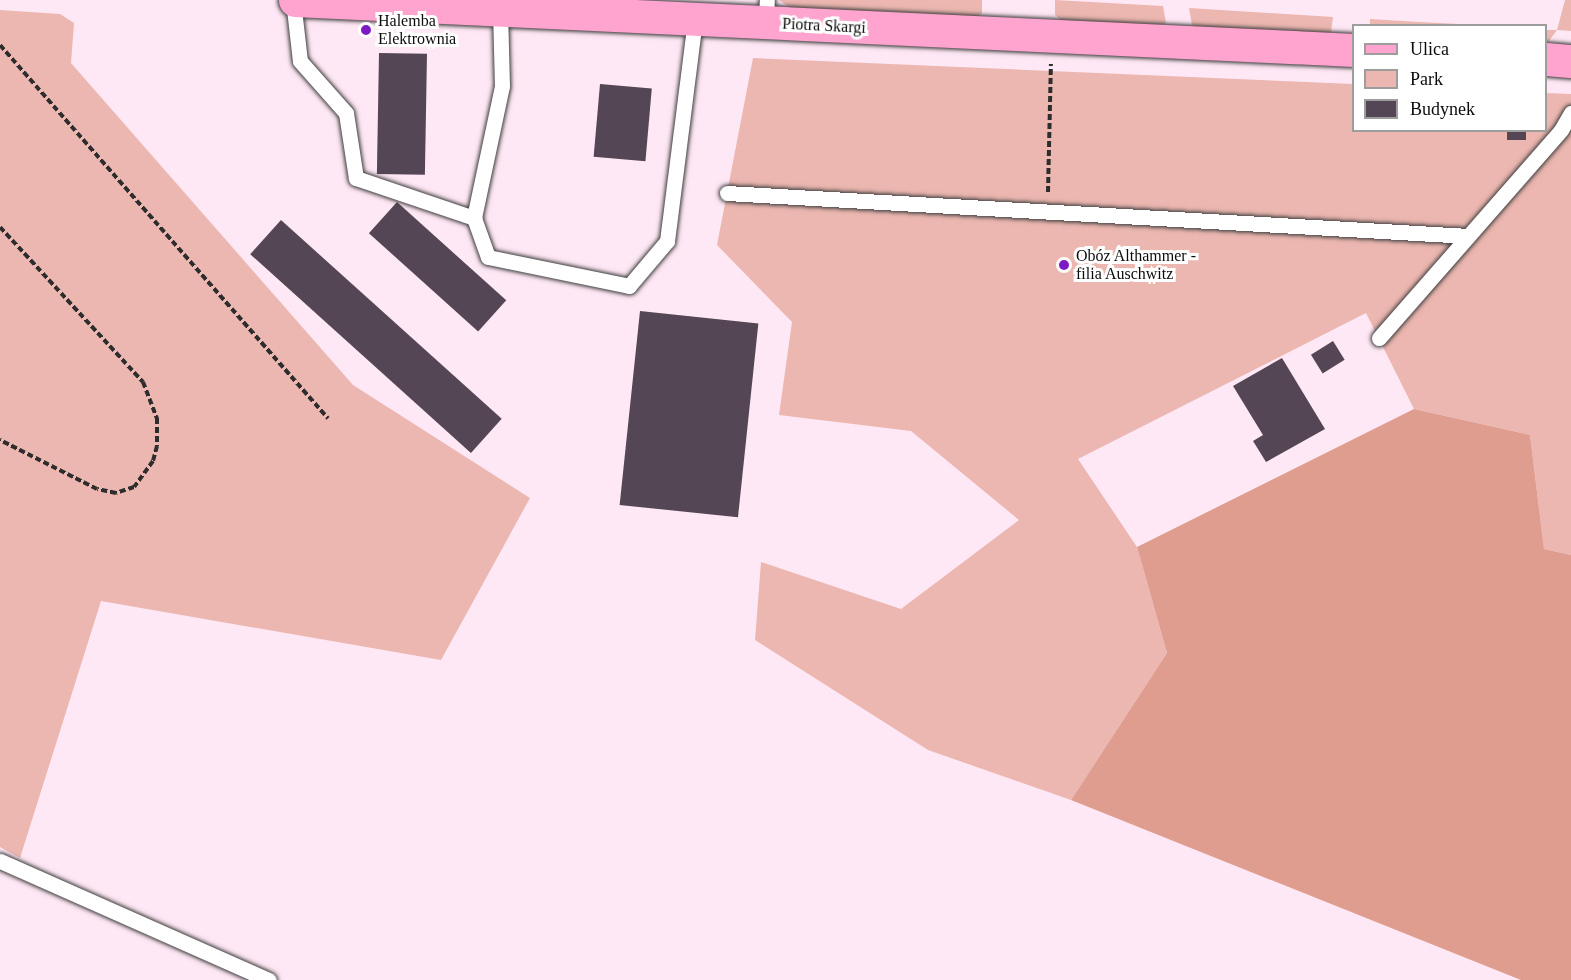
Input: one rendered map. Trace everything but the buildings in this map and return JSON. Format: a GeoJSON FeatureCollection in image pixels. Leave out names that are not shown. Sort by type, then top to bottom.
{"type":"FeatureCollection","features":[{"type":"Feature","properties":{"kind":"street","name":"Piotra Skargi"},"geometry":{"type":"LineString","coordinates":[[294,0],[695,20],[766,12],[1052,36],[1352,50]]}},
{"type":"Feature","properties":{"kind":"street"},"geometry":{"type":"LineString","coordinates":[[1547,59],[1571,61]]}},
{"type":"Feature","properties":{"kind":"lane"},"geometry":{"type":"LineString","coordinates":[[294,0],[300,61],[346,113],[357,178],[474,218]]}},
{"type":"Feature","properties":{"kind":"lane"},"geometry":{"type":"LineString","coordinates":[[500,10],[502,86],[474,218],[488,256],[629,286],[667,241],[695,20]]}},
{"type":"Feature","properties":{"kind":"lane"},"geometry":{"type":"LineString","coordinates":[[1379,338],[1562,130],[1571,113]]}},
{"type":"Feature","properties":{"kind":"lane"},"geometry":{"type":"LineString","coordinates":[[727,193],[1468,236]]}},
{"type":"Feature","properties":{"kind":"lane"},"geometry":{"type":"LineString","coordinates":[[0,861],[269,980]]}},
{"type":"Feature","properties":{"kind":"path"},"geometry":{"type":"LineString","coordinates":[[1048,212],[1052,36]]}},
{"type":"Feature","properties":{"kind":"path"},"geometry":{"type":"LineString","coordinates":[[0,45],[328,419]]}},
{"type":"Feature","properties":{"kind":"path"},"geometry":{"type":"LineString","coordinates":[[0,227],[143,382],[157,418],[157,446],[153,461],[134,487],[116,493],[97,489],[0,441]]}},
{"type":"Feature","properties":{"kind":"green space"},"geometry":{"type":"Polygon","coordinates":[[[779,0],[982,0],[982,13],[976,19],[794,10],[779,0]]]}},
{"type":"Feature","properties":{"kind":"green space"},"geometry":{"type":"Polygon","coordinates":[[[1055,0],[1163,6],[1166,23],[1156,27],[1061,20],[1055,15],[1055,0]]]}},
{"type":"Feature","properties":{"kind":"green space"},"geometry":{"type":"Polygon","coordinates":[[[1565,0],[1571,0],[1571,31],[1557,30],[1565,0]]]}},
{"type":"Feature","properties":{"kind":"green space"},"geometry":{"type":"Polygon","coordinates":[[[1189,8],[1333,17],[1331,33],[1199,29],[1192,25],[1189,8]]]}},
{"type":"Feature","properties":{"kind":"green space"},"geometry":{"type":"Polygon","coordinates":[[[0,10],[60,14],[74,23],[71,63],[353,385],[530,498],[441,660],[101,601],[20,858],[0,847],[0,10]]]}},
{"type":"Feature","properties":{"kind":"green space"},"geometry":{"type":"Polygon","coordinates":[[[1370,19],[1459,24],[1370,24],[1370,19]]]}},
{"type":"Feature","properties":{"kind":"green space"},"geometry":{"type":"Polygon","coordinates":[[[1547,30],[1557,30],[1547,44],[1547,30]]]}},
{"type":"Feature","properties":{"kind":"green space"},"geometry":{"type":"Polygon","coordinates":[[[753,58],[1352,84],[1352,132],[1547,132],[1547,93],[1571,94],[1571,555],[1544,549],[1530,435],[1414,409],[1366,313],[1078,459],[1137,547],[1167,653],[1071,800],[928,750],[755,640],[761,562],[901,609],[1019,520],[911,431],[779,415],[792,322],[717,245],[753,58]]]}},
{"type":"Feature","properties":{"kind":"shaded area"},"geometry":{"type":"Polygon","coordinates":[[[1414,409],[1530,435],[1544,549],[1571,555],[1571,980],[1521,980],[1071,800],[1167,653],[1137,547],[1414,409]]]}},
{"type":"Feature","properties":{"kind":"place","name":"Halemba Elektrownia"},"geometry":{"type":"Point","coordinates":[366,30]}},
{"type":"Feature","properties":{"kind":"place","name":"Obóz Althammer - filia Auschwitz"},"geometry":{"type":"Point","coordinates":[1064,265]}}]}
